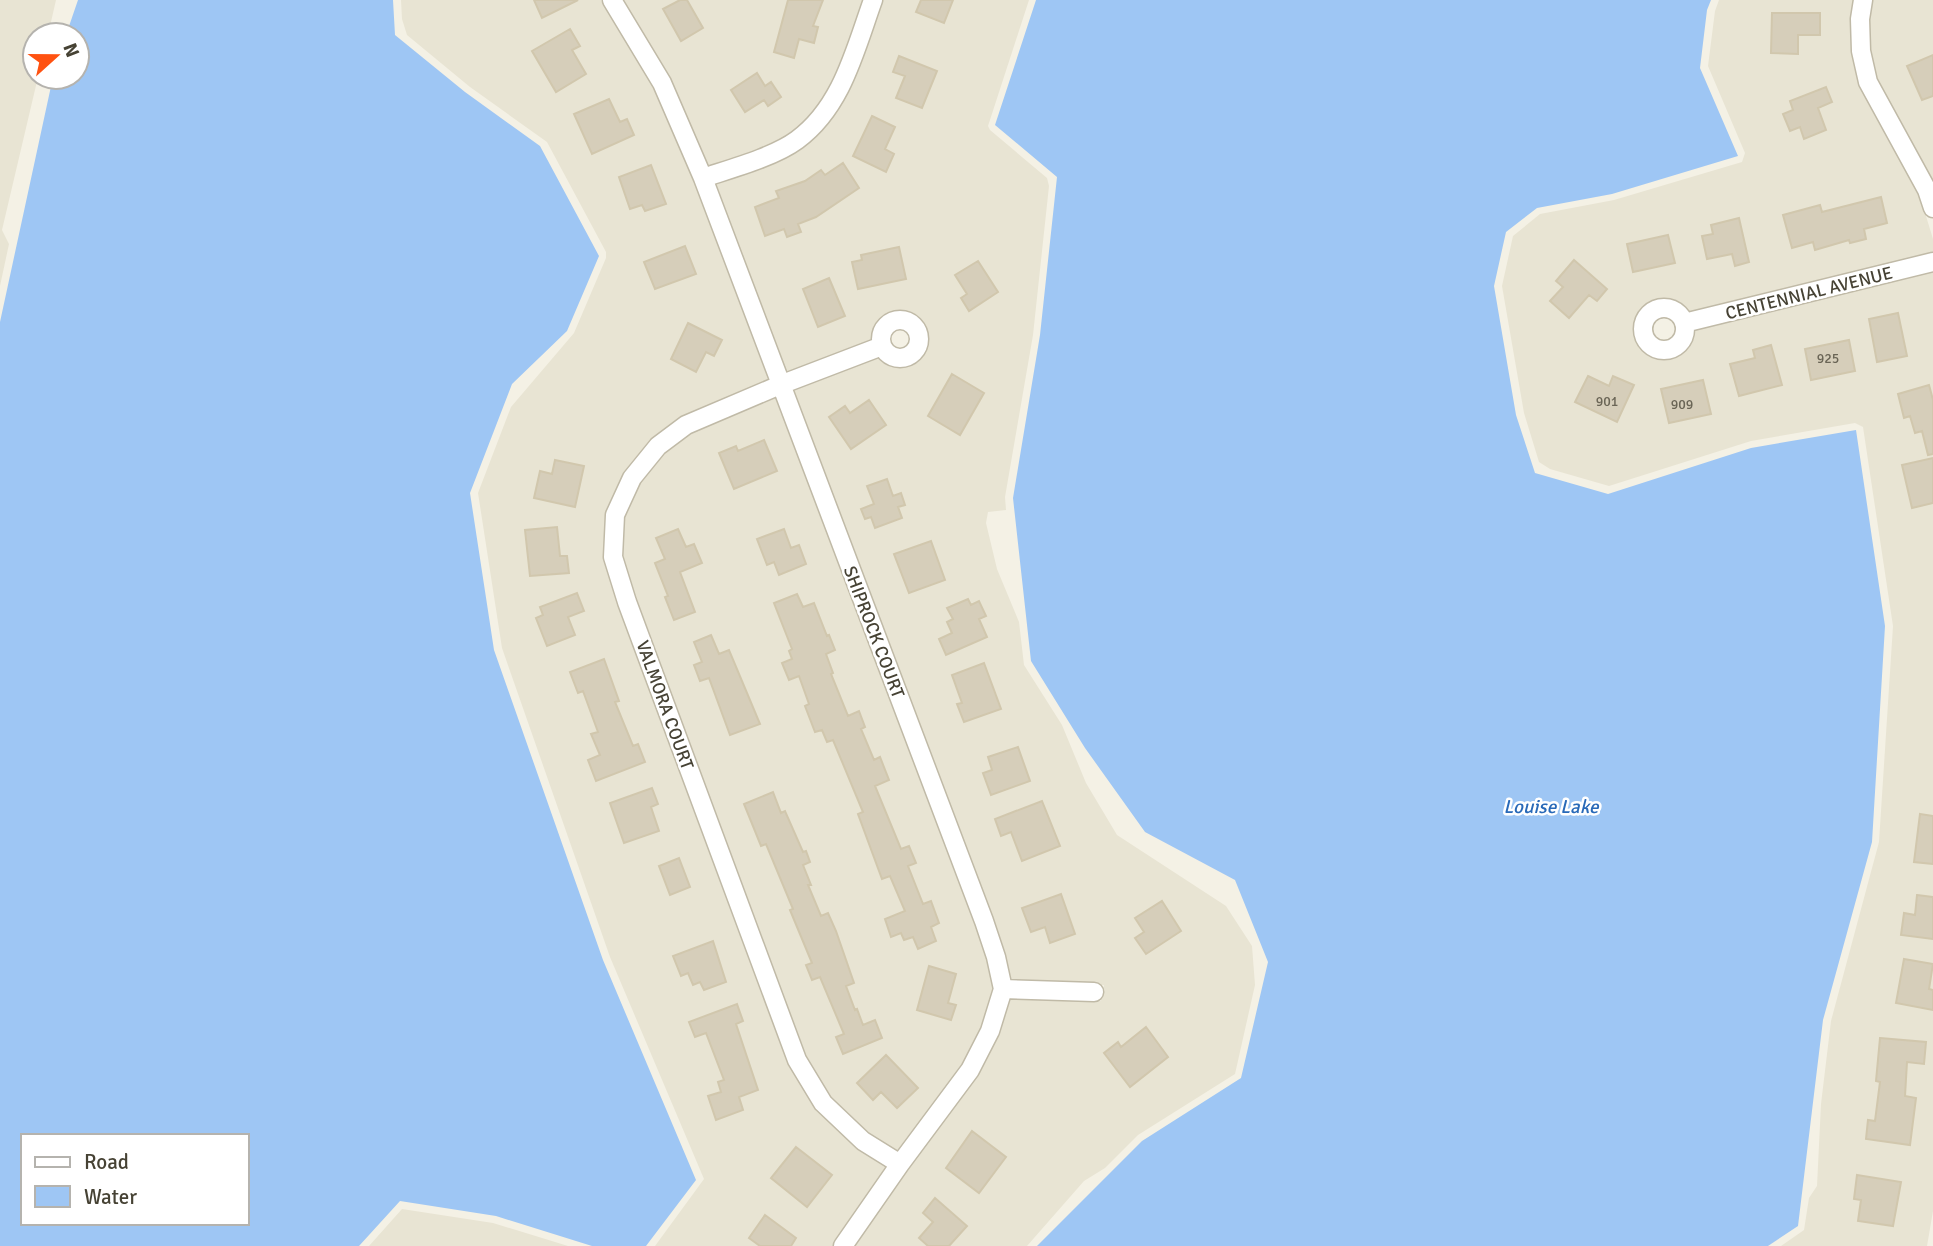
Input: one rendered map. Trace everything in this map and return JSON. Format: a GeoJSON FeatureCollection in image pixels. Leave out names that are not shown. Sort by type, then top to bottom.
{"type":"FeatureCollection","features":[{"type":"Feature","properties":{"kind":"street","name":"SHIPROCK COURT"},"geometry":{"type":"LineString","coordinates":[[612,0],[662,83],[703,178],[984,921],[1003,989],[990,1031],[970,1070],[843,1246]]}},
{"type":"Feature","properties":{"kind":"street"},"geometry":{"type":"LineString","coordinates":[[703,178],[757,160],[797,141],[820,117],[844,83],[873,0]]}},
{"type":"Feature","properties":{"kind":"street"},"geometry":{"type":"LineString","coordinates":[[1863,0],[1861,51],[1868,82],[1927,190],[1933,208]]}},
{"type":"Feature","properties":{"kind":"street","name":"CENTENNIAL AVENUE"},"geometry":{"type":"LineString","coordinates":[[1684,323],[1933,262]]}},
{"type":"Feature","properties":{"kind":"street","name":"VALMORA COURT"},"geometry":{"type":"LineString","coordinates":[[882,346],[686,425],[658,446],[632,478],[615,515],[613,557],[627,602],[797,1060],[823,1103],[863,1141],[900,1164]]}},
{"type":"Feature","properties":{"kind":"street"},"geometry":{"type":"LineString","coordinates":[[1003,989],[1094,992]]}},
{"type":"Feature","properties":{"kind":"shaded area"},"geometry":{"type":"Polygon","coordinates":[[[0,0],[56,0],[51,21],[21,21],[21,91],[35,91],[2,230],[9,244],[0,286],[0,0]]]}},
{"type":"Feature","properties":{"kind":"shaded area"},"geometry":{"type":"Polygon","coordinates":[[[401,0],[601,0],[653,87],[694,181],[769,381],[651,442],[623,476],[606,513],[605,560],[619,605],[788,1063],[816,1109],[856,1147],[888,1166],[833,1246],[655,1246],[704,1179],[610,957],[502,648],[478,493],[511,407],[574,333],[606,258],[606,252],[547,142],[470,87],[407,35],[402,19],[401,0]]]}},
{"type":"Feature","properties":{"kind":"shaded area"},"geometry":{"type":"Polygon","coordinates":[[[623,0],[863,0],[836,80],[813,113],[792,134],[754,152],[708,168],[670,79],[623,0]]]}},
{"type":"Feature","properties":{"kind":"shaded area"},"geometry":{"type":"Polygon","coordinates":[[[882,0],[1029,0],[988,126],[1047,178],[1049,186],[1033,335],[1005,497],[1006,510],[988,512],[986,523],[997,569],[1019,622],[1024,665],[1062,725],[1086,783],[1117,835],[1226,906],[1252,946],[1255,985],[1235,1074],[1138,1135],[1105,1168],[1084,1181],[1027,1246],[853,1246],[977,1074],[998,1034],[1010,997],[1101,1001],[1104,985],[1011,981],[992,918],[791,389],[878,356],[886,364],[897,367],[912,364],[921,358],[927,349],[927,328],[911,314],[893,313],[880,321],[874,330],[872,341],[786,374],[714,183],[827,121],[852,85],[882,0]]]}},
{"type":"Feature","properties":{"kind":"shaded area"},"geometry":{"type":"Polygon","coordinates":[[[1719,0],[1855,0],[1851,18],[1852,53],[1859,84],[1919,193],[1933,239],[1933,253],[1690,314],[1678,303],[1658,300],[1644,308],[1637,317],[1634,328],[1639,346],[1647,353],[1658,358],[1670,358],[1681,353],[1689,344],[1694,329],[1933,270],[1933,1211],[1927,1246],[1781,1246],[1804,1230],[1809,1198],[1817,1186],[1821,1104],[1831,1021],[1879,842],[1893,626],[1863,427],[1855,423],[1751,441],[1609,486],[1550,469],[1539,462],[1524,413],[1502,286],[1513,236],[1540,214],[1614,200],[1742,162],[1745,153],[1708,66],[1715,11],[1719,0]]]}},
{"type":"Feature","properties":{"kind":"shaded area"},"geometry":{"type":"Polygon","coordinates":[[[1873,0],[1933,0],[1933,181],[1876,78],[1870,50],[1869,19],[1873,0]]]}},
{"type":"Feature","properties":{"kind":"shaded area"},"geometry":{"type":"Polygon","coordinates":[[[775,396],[975,924],[988,960],[994,989],[982,1029],[962,1066],[898,1152],[869,1134],[830,1098],[805,1056],[622,555],[624,516],[639,482],[664,452],[690,431],[775,396]]]}},
{"type":"Feature","properties":{"kind":"shaded area"},"geometry":{"type":"Polygon","coordinates":[[[402,1209],[493,1223],[568,1246],[369,1246],[402,1209]]]}},
{"type":"Feature","properties":{"kind":"water"},"geometry":{"type":"Polygon","coordinates":[[[78,0],[393,0],[395,35],[465,92],[540,146],[599,256],[567,331],[512,384],[470,493],[494,650],[603,960],[696,1180],[646,1246],[592,1246],[496,1216],[400,1201],[359,1246],[0,1246],[0,322],[50,91],[91,91],[91,21],[71,21],[78,0]]]}},
{"type":"Feature","properties":{"kind":"water","name":"Louise Lake"},"geometry":{"type":"Polygon","coordinates":[[[1036,0],[1711,0],[1707,10],[1700,68],[1738,156],[1612,194],[1537,208],[1506,232],[1494,286],[1516,415],[1535,473],[1608,494],[1751,448],[1856,430],[1885,626],[1872,842],[1823,1020],[1798,1226],[1768,1246],[1037,1246],[1142,1141],[1241,1078],[1268,962],[1235,880],[1145,832],[1085,748],[1031,661],[1013,498],[1040,335],[1057,177],[995,125],[1036,0]]]}},
{"type":"Feature","properties":{"kind":"building"},"geometry":{"type":"Polygon","coordinates":[[[534,0],[578,0],[542,18],[534,0]]]}},
{"type":"Feature","properties":{"kind":"building"},"geometry":{"type":"Polygon","coordinates":[[[680,0],[687,0],[703,28],[681,41],[663,9],[680,0]]]}},
{"type":"Feature","properties":{"kind":"building"},"geometry":{"type":"Polygon","coordinates":[[[788,0],[823,0],[813,26],[818,27],[814,43],[799,39],[794,58],[774,52],[788,0]]]}},
{"type":"Feature","properties":{"kind":"building"},"geometry":{"type":"Polygon","coordinates":[[[921,0],[953,0],[944,23],[916,12],[921,0]]]}},
{"type":"Feature","properties":{"kind":"building"},"geometry":{"type":"Polygon","coordinates":[[[1772,13],[1820,13],[1820,35],[1798,35],[1798,54],[1771,53],[1772,13]]]}},
{"type":"Feature","properties":{"kind":"building"},"geometry":{"type":"Polygon","coordinates":[[[570,29],[580,46],[572,50],[586,74],[556,92],[532,51],[570,29]]]}},
{"type":"Feature","properties":{"kind":"building"},"geometry":{"type":"Polygon","coordinates":[[[1933,55],[1933,96],[1922,100],[1907,66],[1933,55]]]}},
{"type":"Feature","properties":{"kind":"building"},"geometry":{"type":"Polygon","coordinates":[[[899,56],[937,71],[922,108],[896,98],[905,76],[893,72],[899,56]]]}},
{"type":"Feature","properties":{"kind":"building"},"geometry":{"type":"Polygon","coordinates":[[[757,73],[765,86],[771,82],[781,97],[768,106],[764,100],[745,112],[731,90],[757,73]]]}},
{"type":"Feature","properties":{"kind":"building"},"geometry":{"type":"Polygon","coordinates":[[[1826,87],[1832,102],[1818,108],[1826,130],[1804,139],[1800,127],[1790,131],[1783,114],[1793,110],[1790,101],[1826,87]]]}},
{"type":"Feature","properties":{"kind":"building"},"geometry":{"type":"Polygon","coordinates":[[[609,99],[620,122],[627,119],[634,135],[592,154],[574,114],[609,99]]]}},
{"type":"Feature","properties":{"kind":"building"},"geometry":{"type":"Polygon","coordinates":[[[872,116],[895,127],[885,149],[894,154],[886,172],[853,156],[872,116]]]}},
{"type":"Feature","properties":{"kind":"building"},"geometry":{"type":"Polygon","coordinates":[[[843,163],[859,188],[816,217],[798,224],[801,232],[787,237],[784,229],[765,236],[755,207],[779,198],[776,191],[805,181],[821,170],[825,175],[843,163]]]}},
{"type":"Feature","properties":{"kind":"building"},"geometry":{"type":"Polygon","coordinates":[[[651,165],[666,204],[645,211],[642,205],[630,209],[619,177],[651,165]]]}},
{"type":"Feature","properties":{"kind":"building"},"geometry":{"type":"Polygon","coordinates":[[[1881,197],[1887,223],[1864,229],[1866,239],[1850,243],[1849,240],[1815,250],[1813,242],[1792,248],[1783,215],[1820,205],[1822,212],[1881,197]]]}},
{"type":"Feature","properties":{"kind":"building"},"geometry":{"type":"Polygon","coordinates":[[[1739,218],[1749,262],[1735,266],[1732,254],[1707,259],[1702,236],[1713,234],[1711,225],[1739,218]]]}},
{"type":"Feature","properties":{"kind":"building"},"geometry":{"type":"Polygon","coordinates":[[[1668,235],[1675,263],[1633,272],[1627,244],[1668,235]]]}},
{"type":"Feature","properties":{"kind":"building"},"geometry":{"type":"Polygon","coordinates":[[[685,246],[696,274],[655,289],[644,262],[685,246]]]}},
{"type":"Feature","properties":{"kind":"building"},"geometry":{"type":"Polygon","coordinates":[[[899,247],[906,279],[858,289],[852,262],[862,260],[861,255],[899,247]]]}},
{"type":"Feature","properties":{"kind":"building"},"geometry":{"type":"Polygon","coordinates":[[[1574,260],[1607,289],[1597,301],[1589,295],[1569,318],[1550,301],[1563,287],[1556,281],[1574,260]]]}},
{"type":"Feature","properties":{"kind":"building"},"geometry":{"type":"Polygon","coordinates":[[[978,261],[998,292],[969,311],[961,298],[967,294],[955,275],[978,261]]]}},
{"type":"Feature","properties":{"kind":"building"},"geometry":{"type":"Polygon","coordinates":[[[829,278],[845,316],[818,327],[803,289],[829,278]]]}},
{"type":"Feature","properties":{"kind":"building"},"geometry":{"type":"Polygon","coordinates":[[[1898,313],[1907,356],[1877,362],[1869,319],[1898,313]]]}},
{"type":"Feature","properties":{"kind":"building"},"geometry":{"type":"Polygon","coordinates":[[[688,323],[722,340],[714,356],[706,352],[696,372],[671,359],[688,323]]]}},
{"type":"Feature","properties":{"kind":"building"},"geometry":{"type":"Polygon","coordinates":[[[1849,340],[1855,371],[1811,380],[1805,349],[1849,340]]]}},
{"type":"Feature","properties":{"kind":"building"},"geometry":{"type":"Polygon","coordinates":[[[1771,345],[1782,385],[1739,396],[1730,364],[1755,358],[1753,350],[1771,345]]]}},
{"type":"Feature","properties":{"kind":"building"},"geometry":{"type":"Polygon","coordinates":[[[952,374],[984,393],[960,435],[928,416],[952,374]]]}},
{"type":"Feature","properties":{"kind":"building"},"geometry":{"type":"Polygon","coordinates":[[[1588,376],[1609,386],[1613,376],[1634,385],[1617,422],[1575,402],[1588,376]]]}},
{"type":"Feature","properties":{"kind":"building"},"geometry":{"type":"Polygon","coordinates":[[[1703,380],[1711,414],[1669,423],[1661,389],[1703,380]]]}},
{"type":"Feature","properties":{"kind":"building"},"geometry":{"type":"Polygon","coordinates":[[[1929,385],[1933,400],[1933,454],[1928,455],[1922,431],[1915,433],[1910,416],[1904,418],[1898,394],[1929,385]]]}},
{"type":"Feature","properties":{"kind":"building"},"geometry":{"type":"Polygon","coordinates":[[[869,400],[886,425],[851,449],[829,417],[845,406],[850,413],[869,400]]]}},
{"type":"Feature","properties":{"kind":"building"},"geometry":{"type":"Polygon","coordinates":[[[764,440],[777,471],[734,489],[719,453],[736,446],[738,451],[764,440]]]}},
{"type":"Feature","properties":{"kind":"building"},"geometry":{"type":"Polygon","coordinates":[[[1933,458],[1933,503],[1912,508],[1902,465],[1933,458]]]}},
{"type":"Feature","properties":{"kind":"building"},"geometry":{"type":"Polygon","coordinates":[[[555,460],[584,466],[575,507],[534,498],[540,471],[552,474],[555,460]]]}},
{"type":"Feature","properties":{"kind":"building"},"geometry":{"type":"Polygon","coordinates":[[[887,479],[893,496],[901,493],[905,505],[898,507],[902,518],[875,528],[871,517],[865,519],[861,509],[874,504],[867,486],[887,479]]]}},
{"type":"Feature","properties":{"kind":"building"},"geometry":{"type":"Polygon","coordinates":[[[557,527],[560,556],[567,556],[569,573],[530,576],[525,530],[557,527]]]}},
{"type":"Feature","properties":{"kind":"building"},"geometry":{"type":"Polygon","coordinates":[[[678,529],[686,547],[694,544],[702,563],[680,572],[695,612],[674,620],[655,563],[665,559],[656,538],[678,529]]]}},
{"type":"Feature","properties":{"kind":"building"},"geometry":{"type":"Polygon","coordinates":[[[784,529],[791,548],[799,545],[806,564],[779,575],[774,562],[767,565],[757,539],[784,529]]]}},
{"type":"Feature","properties":{"kind":"building"},"geometry":{"type":"Polygon","coordinates":[[[931,541],[945,580],[909,593],[894,554],[931,541]]]}},
{"type":"Feature","properties":{"kind":"building"},"geometry":{"type":"Polygon","coordinates":[[[577,593],[584,611],[568,617],[575,635],[547,646],[536,618],[543,615],[540,607],[577,593]]]}},
{"type":"Feature","properties":{"kind":"building"},"geometry":{"type":"Polygon","coordinates":[[[797,594],[803,607],[814,603],[827,636],[829,635],[835,650],[826,654],[833,673],[831,674],[848,716],[859,711],[865,727],[861,729],[874,760],[880,757],[889,780],[875,786],[901,849],[909,846],[916,863],[908,866],[923,904],[931,901],[939,923],[931,927],[936,941],[918,949],[913,937],[904,940],[901,933],[891,937],[885,919],[905,911],[890,876],[882,879],[858,814],[863,812],[833,740],[827,742],[822,730],[815,732],[805,706],[809,704],[799,676],[789,680],[782,663],[792,659],[789,651],[792,649],[774,603],[797,594]]]}},
{"type":"Feature","properties":{"kind":"building"},"geometry":{"type":"Polygon","coordinates":[[[968,599],[971,605],[979,601],[986,616],[979,619],[987,637],[946,655],[939,639],[952,633],[947,622],[953,619],[947,608],[968,599]]]}},
{"type":"Feature","properties":{"kind":"building"},"geometry":{"type":"Polygon","coordinates":[[[711,635],[719,654],[729,650],[760,724],[730,735],[709,678],[700,681],[694,665],[702,662],[694,642],[711,635]]]}},
{"type":"Feature","properties":{"kind":"building"},"geometry":{"type":"Polygon","coordinates":[[[604,659],[619,701],[615,702],[633,746],[638,744],[645,762],[596,781],[588,760],[600,755],[591,734],[598,732],[583,691],[578,693],[570,672],[604,659]]]}},
{"type":"Feature","properties":{"kind":"building"},"geometry":{"type":"Polygon","coordinates":[[[984,663],[1001,709],[964,722],[957,704],[962,703],[952,675],[984,663]]]}},
{"type":"Feature","properties":{"kind":"building"},"geometry":{"type":"Polygon","coordinates":[[[1018,747],[1030,781],[991,795],[983,773],[992,770],[988,757],[1018,747]]]}},
{"type":"Feature","properties":{"kind":"building"},"geometry":{"type":"Polygon","coordinates":[[[652,788],[658,804],[651,807],[659,831],[624,843],[610,803],[652,788]]]}},
{"type":"Feature","properties":{"kind":"building"},"geometry":{"type":"Polygon","coordinates":[[[773,792],[781,813],[785,811],[803,852],[806,851],[810,862],[803,865],[811,885],[808,885],[821,916],[828,913],[836,931],[854,983],[846,986],[855,1010],[857,1009],[863,1025],[875,1020],[882,1038],[843,1054],[836,1037],[844,1034],[820,977],[812,980],[806,965],[812,963],[790,910],[793,909],[766,844],[761,846],[744,804],[773,792]]]}},
{"type":"Feature","properties":{"kind":"building"},"geometry":{"type":"Polygon","coordinates":[[[1042,801],[1060,846],[1022,861],[1011,832],[1001,836],[995,819],[1042,801]]]}},
{"type":"Feature","properties":{"kind":"building"},"geometry":{"type":"Polygon","coordinates":[[[1920,814],[1933,816],[1933,864],[1914,862],[1920,814]]]}},
{"type":"Feature","properties":{"kind":"building"},"geometry":{"type":"Polygon","coordinates":[[[679,858],[690,887],[670,895],[659,866],[679,858]]]}},
{"type":"Feature","properties":{"kind":"building"},"geometry":{"type":"Polygon","coordinates":[[[1061,894],[1075,934],[1050,943],[1045,927],[1031,932],[1022,908],[1061,894]]]}},
{"type":"Feature","properties":{"kind":"building"},"geometry":{"type":"Polygon","coordinates":[[[1917,895],[1933,897],[1933,939],[1901,935],[1904,913],[1915,915],[1917,895]]]}},
{"type":"Feature","properties":{"kind":"building"},"geometry":{"type":"Polygon","coordinates":[[[1162,901],[1181,931],[1146,954],[1135,938],[1144,932],[1135,918],[1162,901]]]}},
{"type":"Feature","properties":{"kind":"building"},"geometry":{"type":"Polygon","coordinates":[[[713,941],[726,982],[704,990],[700,982],[693,985],[688,973],[681,976],[673,956],[713,941]]]}},
{"type":"Feature","properties":{"kind":"building"},"geometry":{"type":"Polygon","coordinates":[[[1904,959],[1933,964],[1929,989],[1933,990],[1933,1010],[1896,1003],[1904,959]]]}},
{"type":"Feature","properties":{"kind":"building"},"geometry":{"type":"Polygon","coordinates":[[[929,966],[956,974],[948,1003],[956,1005],[951,1020],[917,1010],[929,966]]]}},
{"type":"Feature","properties":{"kind":"building"},"geometry":{"type":"Polygon","coordinates":[[[737,1004],[743,1021],[736,1024],[758,1090],[739,1097],[743,1110],[716,1120],[708,1096],[721,1092],[718,1082],[724,1080],[706,1033],[695,1037],[689,1022],[737,1004]]]}},
{"type":"Feature","properties":{"kind":"building"},"geometry":{"type":"Polygon","coordinates":[[[1146,1027],[1168,1057],[1130,1087],[1104,1053],[1118,1042],[1121,1047],[1146,1027]]]}},
{"type":"Feature","properties":{"kind":"building"},"geometry":{"type":"Polygon","coordinates":[[[1880,1038],[1926,1042],[1924,1064],[1907,1062],[1905,1096],[1916,1098],[1910,1145],[1866,1139],[1868,1120],[1875,1121],[1880,1082],[1876,1081],[1880,1038]]]}},
{"type":"Feature","properties":{"kind":"building"},"geometry":{"type":"Polygon","coordinates":[[[886,1055],[918,1088],[897,1108],[881,1092],[873,1100],[857,1083],[886,1055]]]}},
{"type":"Feature","properties":{"kind":"building"},"geometry":{"type":"Polygon","coordinates":[[[972,1131],[1006,1157],[979,1193],[946,1168],[972,1131]]]}},
{"type":"Feature","properties":{"kind":"building"},"geometry":{"type":"Polygon","coordinates":[[[796,1147],[832,1175],[807,1207],[771,1178],[796,1147]]]}},
{"type":"Feature","properties":{"kind":"building"},"geometry":{"type":"Polygon","coordinates":[[[1857,1175],[1901,1182],[1893,1226],[1858,1221],[1861,1200],[1854,1199],[1857,1175]]]}},
{"type":"Feature","properties":{"kind":"building"},"geometry":{"type":"Polygon","coordinates":[[[935,1198],[967,1226],[949,1246],[928,1246],[919,1238],[933,1222],[923,1213],[935,1198]]]}},
{"type":"Feature","properties":{"kind":"building"},"geometry":{"type":"Polygon","coordinates":[[[765,1215],[796,1238],[791,1246],[760,1246],[749,1238],[765,1215]]]}}]}
